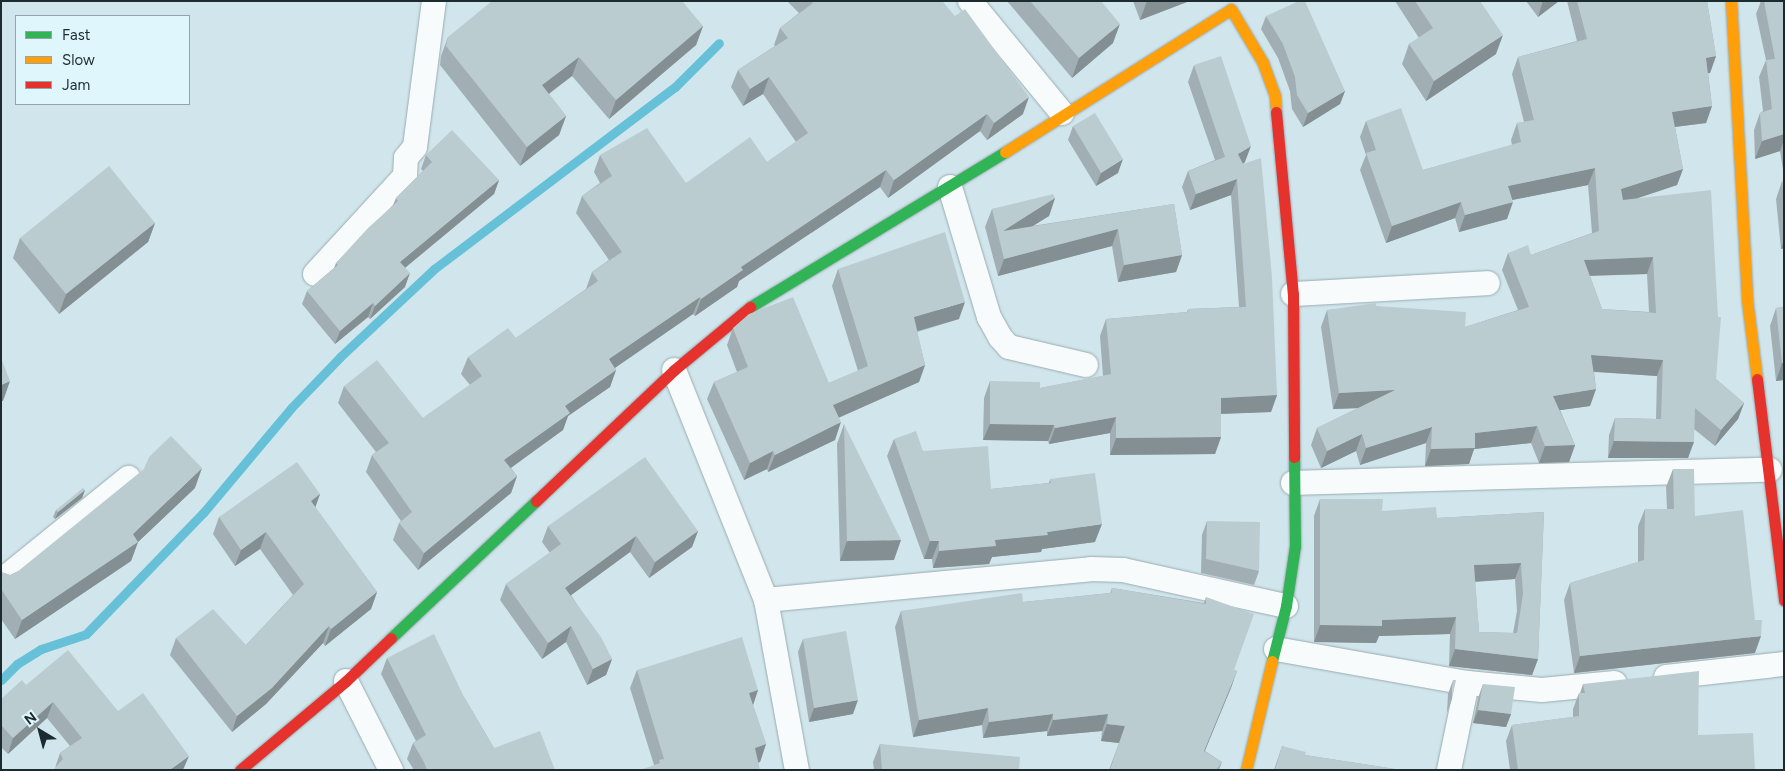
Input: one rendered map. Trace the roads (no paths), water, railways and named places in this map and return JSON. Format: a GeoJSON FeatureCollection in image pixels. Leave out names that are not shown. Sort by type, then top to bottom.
{"type":"FeatureCollection","features":[{"type":"Feature","properties":{"kind":"street"},"geometry":{"type":"LineString","coordinates":[[316,274],[405,176],[406,158],[415,148],[434,1]]}},
{"type":"Feature","properties":{"kind":"street"},"geometry":{"type":"LineString","coordinates":[[970,1],[1062,113]]}},
{"type":"Feature","properties":{"kind":"street"},"geometry":{"type":"LineString","coordinates":[[1731,1],[1747,300],[1770,470],[1784,600]]}},
{"type":"Feature","properties":{"kind":"street"},"geometry":{"type":"LineString","coordinates":[[240,770],[346,681],[674,370],[739,314],[950,187],[1062,113],[1238,5],[1275,96],[1293,294],[1295,546],[1286,606],[1246,770]]}},
{"type":"Feature","properties":{"kind":"street"},"geometry":{"type":"LineString","coordinates":[[950,187],[989,317],[1000,337],[1009,347],[1086,365]]}},
{"type":"Feature","properties":{"kind":"street"},"geometry":{"type":"LineString","coordinates":[[1293,294],[1488,283]]}},
{"type":"Feature","properties":{"kind":"street"},"geometry":{"type":"LineString","coordinates":[[674,370],[766,600],[797,770]]}},
{"type":"Feature","properties":{"kind":"street"},"geometry":{"type":"LineString","coordinates":[[1293,483],[1770,470]]}},
{"type":"Feature","properties":{"kind":"street"},"geometry":{"type":"LineString","coordinates":[[1,581],[128,478]]}},
{"type":"Feature","properties":{"kind":"street"},"geometry":{"type":"LineString","coordinates":[[766,600],[1091,569],[1123,570],[1286,606]]}},
{"type":"Feature","properties":{"kind":"street"},"geometry":{"type":"LineString","coordinates":[[1276,650],[1467,683],[1542,690],[1784,664]]}},
{"type":"Feature","properties":{"kind":"street"},"geometry":{"type":"LineString","coordinates":[[346,681],[391,770]]}},
{"type":"Feature","properties":{"kind":"street"},"geometry":{"type":"LineString","coordinates":[[1448,770],[1467,683]]}},
{"type":"Feature","properties":{"kind":"waterway"},"geometry":{"type":"LineString","coordinates":[[1,680],[17,664],[41,649],[86,634],[203,513],[291,408],[340,357],[434,269],[675,87],[719,43]]}}]}
